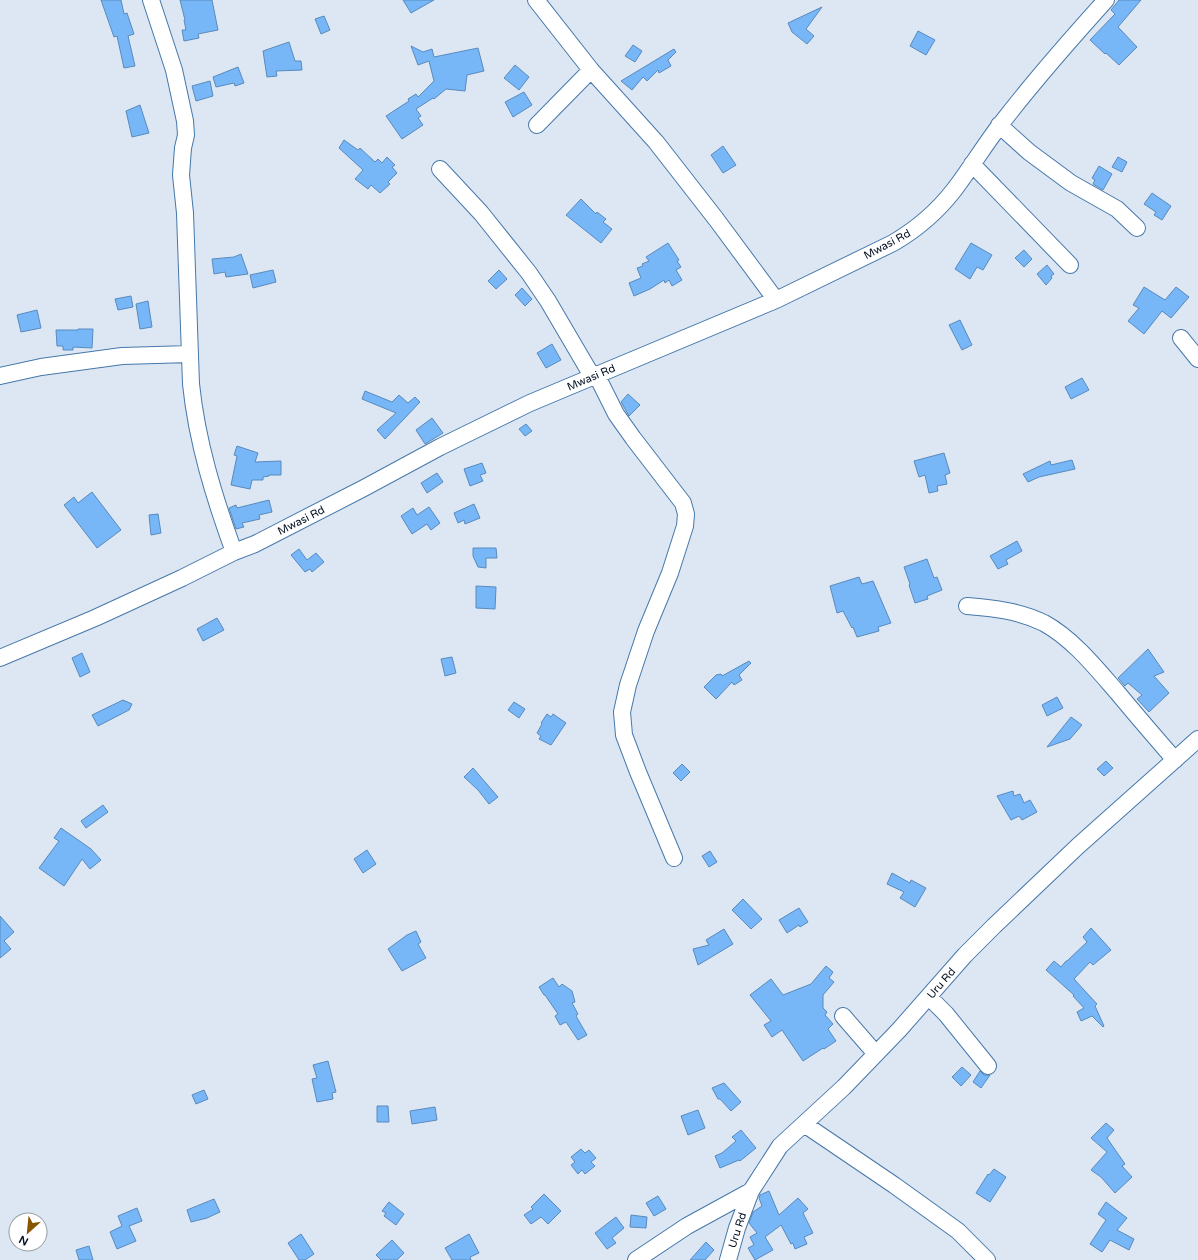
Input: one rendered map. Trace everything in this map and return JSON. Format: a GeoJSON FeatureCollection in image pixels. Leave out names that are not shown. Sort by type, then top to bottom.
{"type":"FeatureCollection","features":[{"type":"Feature","properties":{"kind":"street"},"geometry":{"type":"LineString","coordinates":[[151,0],[174,70],[185,121],[186,135],[183,148],[181,175],[185,213],[192,401],[211,486],[234,552]]}},
{"type":"Feature","properties":{"kind":"street"},"geometry":{"type":"LineString","coordinates":[[536,0],[591,70],[656,142],[716,219],[776,300]]}},
{"type":"Feature","properties":{"kind":"street","name":"Mwasi Rd"},"geometry":{"type":"LineString","coordinates":[[0,658],[95,618],[234,552],[255,544],[454,440],[530,403],[776,300],[893,243],[911,232],[946,200],[999,125],[1056,56],[1106,0]]}},
{"type":"Feature","properties":{"kind":"street"},"geometry":{"type":"LineString","coordinates":[[536,125],[591,70]]}},
{"type":"Feature","properties":{"kind":"street"},"geometry":{"type":"LineString","coordinates":[[999,125],[1071,184],[1117,209],[1137,228]]}},
{"type":"Feature","properties":{"kind":"street"},"geometry":{"type":"LineString","coordinates":[[972,164],[1070,265]]}},
{"type":"Feature","properties":{"kind":"street"},"geometry":{"type":"LineString","coordinates":[[440,169],[481,213],[529,273],[594,375],[616,414],[683,503],[686,514],[685,526],[670,573],[646,630],[628,685],[622,712],[624,735],[674,858]]}},
{"type":"Feature","properties":{"kind":"street"},"geometry":{"type":"LineString","coordinates":[[1181,338],[1198,359]]}},
{"type":"Feature","properties":{"kind":"street"},"geometry":{"type":"LineString","coordinates":[[0,376],[41,367],[122,356],[190,354]]}},
{"type":"Feature","properties":{"kind":"street"},"geometry":{"type":"LineString","coordinates":[[967,606],[997,609],[1027,616],[1058,632],[1083,655],[1106,680],[1175,760]]}},
{"type":"Feature","properties":{"kind":"street","name":"Uru Rd"},"geometry":{"type":"LineString","coordinates":[[728,1260],[737,1228],[751,1191],[780,1146],[844,1087],[929,997],[965,955],[994,926],[1078,846],[1198,739]]}},
{"type":"Feature","properties":{"kind":"street"},"geometry":{"type":"LineString","coordinates":[[929,997],[946,1014],[988,1066]]}},
{"type":"Feature","properties":{"kind":"street"},"geometry":{"type":"LineString","coordinates":[[843,1016],[876,1054]]}},
{"type":"Feature","properties":{"kind":"street"},"geometry":{"type":"LineString","coordinates":[[804,1124],[894,1185],[958,1231],[987,1260]]}},
{"type":"Feature","properties":{"kind":"street"},"geometry":{"type":"LineString","coordinates":[[636,1260],[687,1226],[751,1191]]}},
{"type":"Feature","properties":{"kind":"building"},"geometry":{"type":"Polygon","coordinates":[[[101,0],[121,0],[124,14],[127,13],[134,34],[128,36],[135,66],[124,68],[117,36],[114,37],[101,0]]]}},
{"type":"Feature","properties":{"kind":"building"},"geometry":{"type":"Polygon","coordinates":[[[180,0],[212,0],[218,30],[198,34],[199,38],[184,41],[182,30],[186,30],[180,0]]]}},
{"type":"Feature","properties":{"kind":"building"},"geometry":{"type":"Polygon","coordinates":[[[403,0],[434,0],[411,13],[403,0]]]}},
{"type":"Feature","properties":{"kind":"building"},"geometry":{"type":"Polygon","coordinates":[[[1119,0],[1141,0],[1118,27],[1137,47],[1119,65],[1090,40],[1115,14],[1111,10],[1119,0]]]}},
{"type":"Feature","properties":{"kind":"building"},"geometry":{"type":"Polygon","coordinates":[[[822,7],[806,29],[814,36],[807,44],[792,32],[788,23],[822,7]]]}},
{"type":"Feature","properties":{"kind":"building"},"geometry":{"type":"Polygon","coordinates":[[[324,16],[330,30],[321,34],[315,19],[324,16]]]}},
{"type":"Feature","properties":{"kind":"building"},"geometry":{"type":"Polygon","coordinates":[[[918,31],[935,40],[926,55],[910,46],[918,31]]]}},
{"type":"Feature","properties":{"kind":"building"},"geometry":{"type":"Polygon","coordinates":[[[289,42],[295,61],[301,61],[302,70],[276,71],[277,76],[267,77],[263,51],[289,42]]]}},
{"type":"Feature","properties":{"kind":"building"},"geometry":{"type":"Polygon","coordinates":[[[633,45],[642,51],[635,62],[625,56],[633,45]]]}},
{"type":"Feature","properties":{"kind":"building"},"geometry":{"type":"Polygon","coordinates":[[[411,46],[423,52],[432,49],[434,57],[478,48],[484,71],[467,75],[465,91],[446,89],[434,99],[433,98],[416,109],[421,116],[418,118],[423,125],[402,139],[386,116],[409,101],[408,99],[416,94],[418,97],[434,81],[429,61],[418,65],[411,46]]]}},
{"type":"Feature","properties":{"kind":"building"},"geometry":{"type":"Polygon","coordinates":[[[674,49],[676,52],[668,60],[671,66],[659,73],[658,70],[647,81],[643,77],[632,90],[621,81],[674,49]]]}},
{"type":"Feature","properties":{"kind":"building"},"geometry":{"type":"Polygon","coordinates":[[[515,65],[529,77],[519,90],[504,78],[515,65]]]}},
{"type":"Feature","properties":{"kind":"building"},"geometry":{"type":"Polygon","coordinates":[[[238,67],[244,83],[235,86],[234,83],[216,87],[213,77],[238,67]]]}},
{"type":"Feature","properties":{"kind":"building"},"geometry":{"type":"Polygon","coordinates":[[[210,81],[213,96],[196,101],[192,86],[210,81]]]}},
{"type":"Feature","properties":{"kind":"building"},"geometry":{"type":"Polygon","coordinates":[[[524,92],[532,105],[513,117],[505,102],[524,92]]]}},
{"type":"Feature","properties":{"kind":"building"},"geometry":{"type":"Polygon","coordinates":[[[140,105],[149,133],[132,137],[126,111],[140,105]]]}},
{"type":"Feature","properties":{"kind":"building"},"geometry":{"type":"Polygon","coordinates":[[[344,140],[358,150],[360,148],[375,162],[378,159],[382,163],[387,157],[395,165],[392,167],[397,173],[388,182],[390,184],[380,193],[371,185],[368,189],[355,179],[363,170],[339,148],[344,140]]]}},
{"type":"Feature","properties":{"kind":"building"},"geometry":{"type":"Polygon","coordinates":[[[723,146],[736,165],[723,173],[711,155],[723,146]]]}},
{"type":"Feature","properties":{"kind":"building"},"geometry":{"type":"Polygon","coordinates":[[[1118,157],[1127,162],[1122,172],[1112,167],[1118,157]]]}},
{"type":"Feature","properties":{"kind":"building"},"geometry":{"type":"Polygon","coordinates":[[[1099,166],[1112,174],[1103,190],[1093,184],[1095,180],[1092,178],[1099,166]]]}},
{"type":"Feature","properties":{"kind":"building"},"geometry":{"type":"Polygon","coordinates":[[[1152,193],[1171,206],[1162,220],[1154,215],[1156,212],[1144,204],[1152,193]]]}},
{"type":"Feature","properties":{"kind":"building"},"geometry":{"type":"Polygon","coordinates":[[[581,199],[596,214],[597,212],[606,219],[603,222],[612,229],[601,243],[566,215],[581,199]]]}},
{"type":"Feature","properties":{"kind":"building"},"geometry":{"type":"Polygon","coordinates":[[[668,243],[679,260],[677,261],[681,267],[676,270],[682,280],[672,286],[669,280],[665,283],[664,280],[650,289],[634,296],[629,283],[641,278],[637,268],[643,266],[642,264],[649,261],[646,257],[668,243]]]}},
{"type":"Feature","properties":{"kind":"building"},"geometry":{"type":"Polygon","coordinates":[[[971,243],[992,255],[983,270],[977,267],[970,279],[955,269],[971,243]]]}},
{"type":"Feature","properties":{"kind":"building"},"geometry":{"type":"Polygon","coordinates":[[[1024,250],[1032,259],[1024,267],[1015,258],[1024,250]]]}},
{"type":"Feature","properties":{"kind":"building"},"geometry":{"type":"Polygon","coordinates":[[[241,254],[248,274],[226,277],[225,272],[214,274],[212,259],[234,257],[241,254]]]}},
{"type":"Feature","properties":{"kind":"building"},"geometry":{"type":"Polygon","coordinates":[[[1047,265],[1054,274],[1051,276],[1052,278],[1046,285],[1037,274],[1047,265]]]}},
{"type":"Feature","properties":{"kind":"building"},"geometry":{"type":"Polygon","coordinates":[[[273,270],[276,282],[253,288],[250,275],[273,270]]]}},
{"type":"Feature","properties":{"kind":"building"},"geometry":{"type":"Polygon","coordinates":[[[499,270],[507,279],[496,289],[488,281],[499,270]]]}},
{"type":"Feature","properties":{"kind":"building"},"geometry":{"type":"Polygon","coordinates":[[[1144,287],[1165,300],[1176,287],[1189,297],[1171,318],[1162,311],[1144,334],[1128,321],[1139,308],[1133,305],[1144,287]]]}},
{"type":"Feature","properties":{"kind":"building"},"geometry":{"type":"Polygon","coordinates":[[[522,288],[532,299],[525,306],[515,295],[522,288]]]}},
{"type":"Feature","properties":{"kind":"building"},"geometry":{"type":"Polygon","coordinates":[[[131,296],[133,307],[118,310],[115,299],[131,296]]]}},
{"type":"Feature","properties":{"kind":"building"},"geometry":{"type":"Polygon","coordinates":[[[148,301],[152,327],[140,329],[136,304],[148,301]]]}},
{"type":"Feature","properties":{"kind":"building"},"geometry":{"type":"Polygon","coordinates":[[[37,310],[41,328],[21,332],[17,315],[37,310]]]}},
{"type":"Feature","properties":{"kind":"building"},"geometry":{"type":"Polygon","coordinates":[[[960,320],[972,345],[962,350],[949,325],[960,320]]]}},
{"type":"Feature","properties":{"kind":"building"},"geometry":{"type":"Polygon","coordinates":[[[93,329],[92,348],[73,347],[73,350],[63,350],[63,346],[57,346],[56,330],[93,329]]]}},
{"type":"Feature","properties":{"kind":"building"},"geometry":{"type":"Polygon","coordinates":[[[552,344],[561,360],[546,368],[537,353],[552,344]]]}},
{"type":"Feature","properties":{"kind":"building"},"geometry":{"type":"Polygon","coordinates":[[[1082,378],[1089,390],[1071,399],[1065,387],[1082,378]]]}},
{"type":"Feature","properties":{"kind":"building"},"geometry":{"type":"Polygon","coordinates":[[[365,391],[392,402],[399,395],[408,403],[415,397],[420,402],[385,439],[377,430],[396,413],[362,399],[365,391]]]}},
{"type":"Feature","properties":{"kind":"building"},"geometry":{"type":"Polygon","coordinates":[[[628,394],[640,405],[629,416],[621,402],[628,394]]]}},
{"type":"Feature","properties":{"kind":"building"},"geometry":{"type":"Polygon","coordinates":[[[432,418],[443,433],[425,444],[416,430],[432,418]]]}},
{"type":"Feature","properties":{"kind":"building"},"geometry":{"type":"Polygon","coordinates":[[[526,424],[532,431],[525,436],[519,429],[526,424]]]}},
{"type":"Feature","properties":{"kind":"building"},"geometry":{"type":"Polygon","coordinates":[[[237,446],[258,453],[255,462],[281,461],[281,475],[269,475],[263,477],[263,480],[252,480],[250,489],[231,485],[237,456],[234,455],[237,446]]]}},
{"type":"Feature","properties":{"kind":"building"},"geometry":{"type":"Polygon","coordinates":[[[944,453],[950,473],[945,475],[947,484],[937,486],[938,491],[929,493],[925,475],[919,477],[914,461],[944,453]]]}},
{"type":"Feature","properties":{"kind":"building"},"geometry":{"type":"Polygon","coordinates":[[[1072,460],[1075,469],[1039,477],[1028,482],[1023,474],[1050,461],[1051,465],[1072,460]]]}},
{"type":"Feature","properties":{"kind":"building"},"geometry":{"type":"Polygon","coordinates":[[[482,463],[486,473],[480,475],[483,481],[470,486],[464,469],[482,463]]]}},
{"type":"Feature","properties":{"kind":"building"},"geometry":{"type":"Polygon","coordinates":[[[437,473],[443,482],[427,493],[421,483],[437,473]]]}},
{"type":"Feature","properties":{"kind":"building"},"geometry":{"type":"Polygon","coordinates":[[[92,492],[121,530],[97,548],[64,505],[74,497],[78,503],[92,492]]]}},
{"type":"Feature","properties":{"kind":"building"},"geometry":{"type":"Polygon","coordinates":[[[269,500],[272,512],[259,515],[260,519],[242,523],[244,527],[236,529],[229,508],[236,505],[237,508],[269,500]]]}},
{"type":"Feature","properties":{"kind":"building"},"geometry":{"type":"Polygon","coordinates":[[[474,504],[480,518],[465,524],[464,520],[458,523],[454,513],[474,504]]]}},
{"type":"Feature","properties":{"kind":"building"},"geometry":{"type":"Polygon","coordinates":[[[429,507],[440,523],[431,530],[427,524],[412,534],[401,516],[413,508],[417,515],[429,507]]]}},
{"type":"Feature","properties":{"kind":"building"},"geometry":{"type":"Polygon","coordinates":[[[158,514],[161,533],[151,535],[149,515],[158,514]]]}},
{"type":"Feature","properties":{"kind":"building"},"geometry":{"type":"Polygon","coordinates":[[[1017,541],[1022,551],[1006,560],[1008,564],[998,569],[990,556],[1017,541]]]}},
{"type":"Feature","properties":{"kind":"building"},"geometry":{"type":"Polygon","coordinates":[[[473,548],[496,548],[497,558],[486,558],[486,568],[478,567],[473,556],[473,548]]]}},
{"type":"Feature","properties":{"kind":"building"},"geometry":{"type":"Polygon","coordinates":[[[299,549],[307,560],[316,553],[324,562],[312,572],[310,569],[305,572],[291,555],[299,549]]]}},
{"type":"Feature","properties":{"kind":"building"},"geometry":{"type":"Polygon","coordinates":[[[927,559],[934,578],[937,577],[942,590],[927,596],[928,599],[915,603],[904,567],[927,559]]]}},
{"type":"Feature","properties":{"kind":"building"},"geometry":{"type":"Polygon","coordinates":[[[859,577],[862,584],[873,581],[891,623],[878,627],[879,631],[857,637],[853,627],[852,628],[843,611],[837,613],[830,586],[859,577]]]}},
{"type":"Feature","properties":{"kind":"building"},"geometry":{"type":"Polygon","coordinates":[[[476,586],[496,587],[495,609],[476,608],[476,586]]]}},
{"type":"Feature","properties":{"kind":"building"},"geometry":{"type":"Polygon","coordinates":[[[217,618],[224,630],[203,641],[197,629],[217,618]]]}},
{"type":"Feature","properties":{"kind":"building"},"geometry":{"type":"Polygon","coordinates":[[[1148,649],[1164,672],[1154,676],[1169,693],[1149,712],[1137,699],[1142,695],[1128,683],[1125,686],[1118,678],[1148,649]]]}},
{"type":"Feature","properties":{"kind":"building"},"geometry":{"type":"Polygon","coordinates":[[[82,653],[90,672],[80,677],[72,658],[82,653]]]}},
{"type":"Feature","properties":{"kind":"building"},"geometry":{"type":"Polygon","coordinates":[[[452,657],[456,673],[445,676],[441,659],[452,657]]]}},
{"type":"Feature","properties":{"kind":"building"},"geometry":{"type":"Polygon","coordinates":[[[749,661],[751,663],[739,675],[742,680],[734,685],[732,682],[716,699],[704,687],[716,675],[721,674],[722,676],[749,661]]]}},
{"type":"Feature","properties":{"kind":"building"},"geometry":{"type":"Polygon","coordinates":[[[1057,697],[1063,708],[1047,716],[1042,705],[1057,697]]]}},
{"type":"Feature","properties":{"kind":"building"},"geometry":{"type":"Polygon","coordinates":[[[123,700],[132,704],[129,710],[98,726],[92,715],[123,700]]]}},
{"type":"Feature","properties":{"kind":"building"},"geometry":{"type":"Polygon","coordinates":[[[514,702],[525,709],[519,718],[508,710],[514,702]]]}},
{"type":"Feature","properties":{"kind":"building"},"geometry":{"type":"Polygon","coordinates":[[[547,714],[551,717],[553,714],[566,723],[551,745],[539,739],[541,736],[537,733],[547,714]]]}},
{"type":"Feature","properties":{"kind":"building"},"geometry":{"type":"Polygon","coordinates":[[[1071,717],[1082,725],[1070,739],[1047,747],[1071,717]]]}},
{"type":"Feature","properties":{"kind":"building"},"geometry":{"type":"Polygon","coordinates":[[[1106,761],[1113,768],[1104,776],[1097,769],[1106,761]]]}},
{"type":"Feature","properties":{"kind":"building"},"geometry":{"type":"Polygon","coordinates":[[[682,764],[690,772],[681,781],[673,773],[682,764]]]}},
{"type":"Feature","properties":{"kind":"building"},"geometry":{"type":"Polygon","coordinates":[[[473,768],[498,797],[489,804],[478,790],[464,777],[473,768]]]}},
{"type":"Feature","properties":{"kind":"building"},"geometry":{"type":"Polygon","coordinates":[[[1013,791],[1014,796],[1020,794],[1024,803],[1030,800],[1037,812],[1022,820],[1019,816],[1011,820],[997,796],[1013,791]]]}},
{"type":"Feature","properties":{"kind":"building"},"geometry":{"type":"Polygon","coordinates":[[[103,805],[108,812],[86,828],[81,821],[103,805]]]}},
{"type":"Feature","properties":{"kind":"building"},"geometry":{"type":"Polygon","coordinates":[[[61,828],[91,849],[101,860],[90,869],[82,859],[64,886],[39,868],[59,841],[54,838],[61,828]]]}},
{"type":"Feature","properties":{"kind":"building"},"geometry":{"type":"Polygon","coordinates":[[[367,850],[376,864],[363,873],[354,859],[367,850]]]}},
{"type":"Feature","properties":{"kind":"building"},"geometry":{"type":"Polygon","coordinates":[[[710,851],[717,862],[709,867],[702,856],[710,851]]]}},
{"type":"Feature","properties":{"kind":"building"},"geometry":{"type":"Polygon","coordinates":[[[892,873],[910,883],[911,880],[926,888],[915,907],[900,898],[904,892],[887,884],[892,873]]]}},
{"type":"Feature","properties":{"kind":"building"},"geometry":{"type":"Polygon","coordinates":[[[743,899],[762,919],[751,929],[732,910],[743,899]]]}},
{"type":"Feature","properties":{"kind":"building"},"geometry":{"type":"Polygon","coordinates":[[[799,908],[808,922],[800,927],[799,925],[787,933],[779,920],[799,908]]]}},
{"type":"Feature","properties":{"kind":"building"},"geometry":{"type":"Polygon","coordinates":[[[0,916],[14,932],[4,941],[11,949],[0,958],[0,916]]]}},
{"type":"Feature","properties":{"kind":"building"},"geometry":{"type":"Polygon","coordinates":[[[1091,928],[1111,950],[1093,965],[1090,962],[1074,979],[1097,1004],[1095,1006],[1104,1026],[1103,1027],[1092,1016],[1081,1021],[1077,1012],[1084,1008],[1073,996],[1074,995],[1046,970],[1054,961],[1061,967],[1087,942],[1083,937],[1091,928]]]}},
{"type":"Feature","properties":{"kind":"building"},"geometry":{"type":"Polygon","coordinates":[[[724,929],[733,944],[698,965],[693,949],[709,945],[706,940],[724,929]]]}},
{"type":"Feature","properties":{"kind":"building"},"geometry":{"type":"Polygon","coordinates":[[[416,931],[421,942],[418,944],[426,958],[402,971],[388,949],[407,935],[416,931]]]}},
{"type":"Feature","properties":{"kind":"building"},"geometry":{"type":"Polygon","coordinates":[[[826,966],[833,972],[829,978],[834,982],[823,995],[823,1008],[827,1012],[825,1015],[833,1024],[828,1029],[836,1041],[803,1061],[782,1030],[772,1037],[764,1025],[771,1021],[750,995],[771,979],[783,995],[811,984],[826,966]]]}},
{"type":"Feature","properties":{"kind":"building"},"geometry":{"type":"Polygon","coordinates":[[[553,978],[559,987],[562,984],[572,991],[575,1002],[572,1003],[578,1014],[576,1016],[587,1035],[578,1040],[566,1022],[560,1025],[555,1016],[558,1014],[539,987],[553,978]]]}},
{"type":"Feature","properties":{"kind":"building"},"geometry":{"type":"Polygon","coordinates":[[[328,1061],[336,1092],[332,1093],[333,1099],[317,1102],[312,1079],[317,1078],[313,1065],[328,1061]]]}},
{"type":"Feature","properties":{"kind":"building"},"geometry":{"type":"Polygon","coordinates":[[[962,1067],[971,1075],[961,1086],[952,1077],[962,1067]]]}},
{"type":"Feature","properties":{"kind":"building"},"geometry":{"type":"Polygon","coordinates":[[[980,1071],[984,1075],[990,1075],[981,1088],[973,1082],[980,1071]]]}},
{"type":"Feature","properties":{"kind":"building"},"geometry":{"type":"Polygon","coordinates":[[[724,1083],[741,1102],[731,1111],[720,1099],[718,1099],[712,1088],[724,1083]]]}},
{"type":"Feature","properties":{"kind":"building"},"geometry":{"type":"Polygon","coordinates":[[[204,1090],[208,1099],[196,1104],[192,1095],[204,1090]]]}},
{"type":"Feature","properties":{"kind":"building"},"geometry":{"type":"Polygon","coordinates":[[[377,1106],[388,1106],[389,1122],[377,1122],[377,1106]]]}},
{"type":"Feature","properties":{"kind":"building"},"geometry":{"type":"Polygon","coordinates":[[[435,1107],[437,1120],[412,1124],[410,1111],[435,1107]]]}},
{"type":"Feature","properties":{"kind":"building"},"geometry":{"type":"Polygon","coordinates":[[[698,1110],[705,1128],[688,1135],[681,1116],[698,1110]]]}},
{"type":"Feature","properties":{"kind":"building"},"geometry":{"type":"Polygon","coordinates":[[[1106,1123],[1114,1130],[1107,1138],[1125,1164],[1122,1166],[1132,1177],[1115,1193],[1101,1177],[1091,1170],[1107,1152],[1091,1138],[1106,1123]]]}},
{"type":"Feature","properties":{"kind":"building"},"geometry":{"type":"Polygon","coordinates":[[[741,1130],[756,1148],[740,1161],[739,1160],[720,1168],[715,1156],[722,1153],[736,1141],[732,1137],[741,1130]]]}},
{"type":"Feature","properties":{"kind":"building"},"geometry":{"type":"Polygon","coordinates":[[[581,1149],[585,1153],[589,1150],[596,1158],[591,1162],[595,1166],[585,1174],[582,1170],[578,1174],[571,1165],[575,1162],[571,1157],[581,1149]]]}},
{"type":"Feature","properties":{"kind":"building"},"geometry":{"type":"Polygon","coordinates":[[[994,1169],[1006,1177],[990,1202],[976,1193],[988,1174],[989,1175],[994,1169]]]}},
{"type":"Feature","properties":{"kind":"building"},"geometry":{"type":"Polygon","coordinates":[[[769,1191],[779,1215],[798,1198],[808,1209],[803,1213],[813,1233],[804,1237],[807,1244],[795,1249],[793,1243],[791,1244],[781,1225],[765,1237],[773,1250],[755,1260],[748,1248],[754,1245],[750,1237],[757,1233],[749,1223],[753,1212],[762,1206],[759,1198],[760,1195],[769,1191]]]}},
{"type":"Feature","properties":{"kind":"building"},"geometry":{"type":"Polygon","coordinates":[[[544,1194],[561,1211],[548,1224],[541,1217],[531,1224],[524,1215],[533,1209],[531,1207],[544,1194]]]}},
{"type":"Feature","properties":{"kind":"building"},"geometry":{"type":"Polygon","coordinates":[[[658,1196],[666,1209],[654,1216],[646,1203],[658,1196]]]}},
{"type":"Feature","properties":{"kind":"building"},"geometry":{"type":"Polygon","coordinates":[[[214,1199],[220,1212],[207,1218],[191,1222],[187,1210],[214,1199]]]}},
{"type":"Feature","properties":{"kind":"building"},"geometry":{"type":"Polygon","coordinates":[[[389,1202],[404,1214],[396,1225],[384,1216],[386,1213],[382,1211],[389,1202]]]}},
{"type":"Feature","properties":{"kind":"building"},"geometry":{"type":"Polygon","coordinates":[[[1106,1202],[1127,1218],[1117,1230],[1134,1239],[1129,1250],[1110,1240],[1102,1252],[1090,1244],[1106,1220],[1098,1214],[1106,1202]]]}},
{"type":"Feature","properties":{"kind":"building"},"geometry":{"type":"Polygon","coordinates":[[[137,1208],[142,1221],[129,1226],[136,1241],[117,1249],[110,1232],[122,1226],[118,1216],[137,1208]]]}},
{"type":"Feature","properties":{"kind":"building"},"geometry":{"type":"Polygon","coordinates":[[[631,1215],[647,1217],[646,1228],[630,1227],[631,1215]]]}},
{"type":"Feature","properties":{"kind":"building"},"geometry":{"type":"Polygon","coordinates":[[[616,1217],[624,1228],[612,1238],[616,1243],[607,1249],[595,1233],[616,1217]]]}},
{"type":"Feature","properties":{"kind":"building"},"geometry":{"type":"Polygon","coordinates":[[[301,1234],[314,1254],[305,1260],[299,1260],[288,1243],[301,1234]]]}},
{"type":"Feature","properties":{"kind":"building"},"geometry":{"type":"Polygon","coordinates":[[[469,1234],[479,1253],[470,1257],[471,1260],[452,1260],[445,1248],[469,1234]]]}},
{"type":"Feature","properties":{"kind":"building"},"geometry":{"type":"Polygon","coordinates":[[[392,1240],[404,1253],[397,1260],[381,1260],[376,1255],[392,1240]]]}},
{"type":"Feature","properties":{"kind":"building"},"geometry":{"type":"Polygon","coordinates":[[[706,1242],[714,1250],[705,1260],[690,1260],[706,1242]]]}},
{"type":"Feature","properties":{"kind":"building"},"geometry":{"type":"Polygon","coordinates":[[[89,1246],[93,1260],[79,1260],[76,1250],[89,1246]]]}}]}
